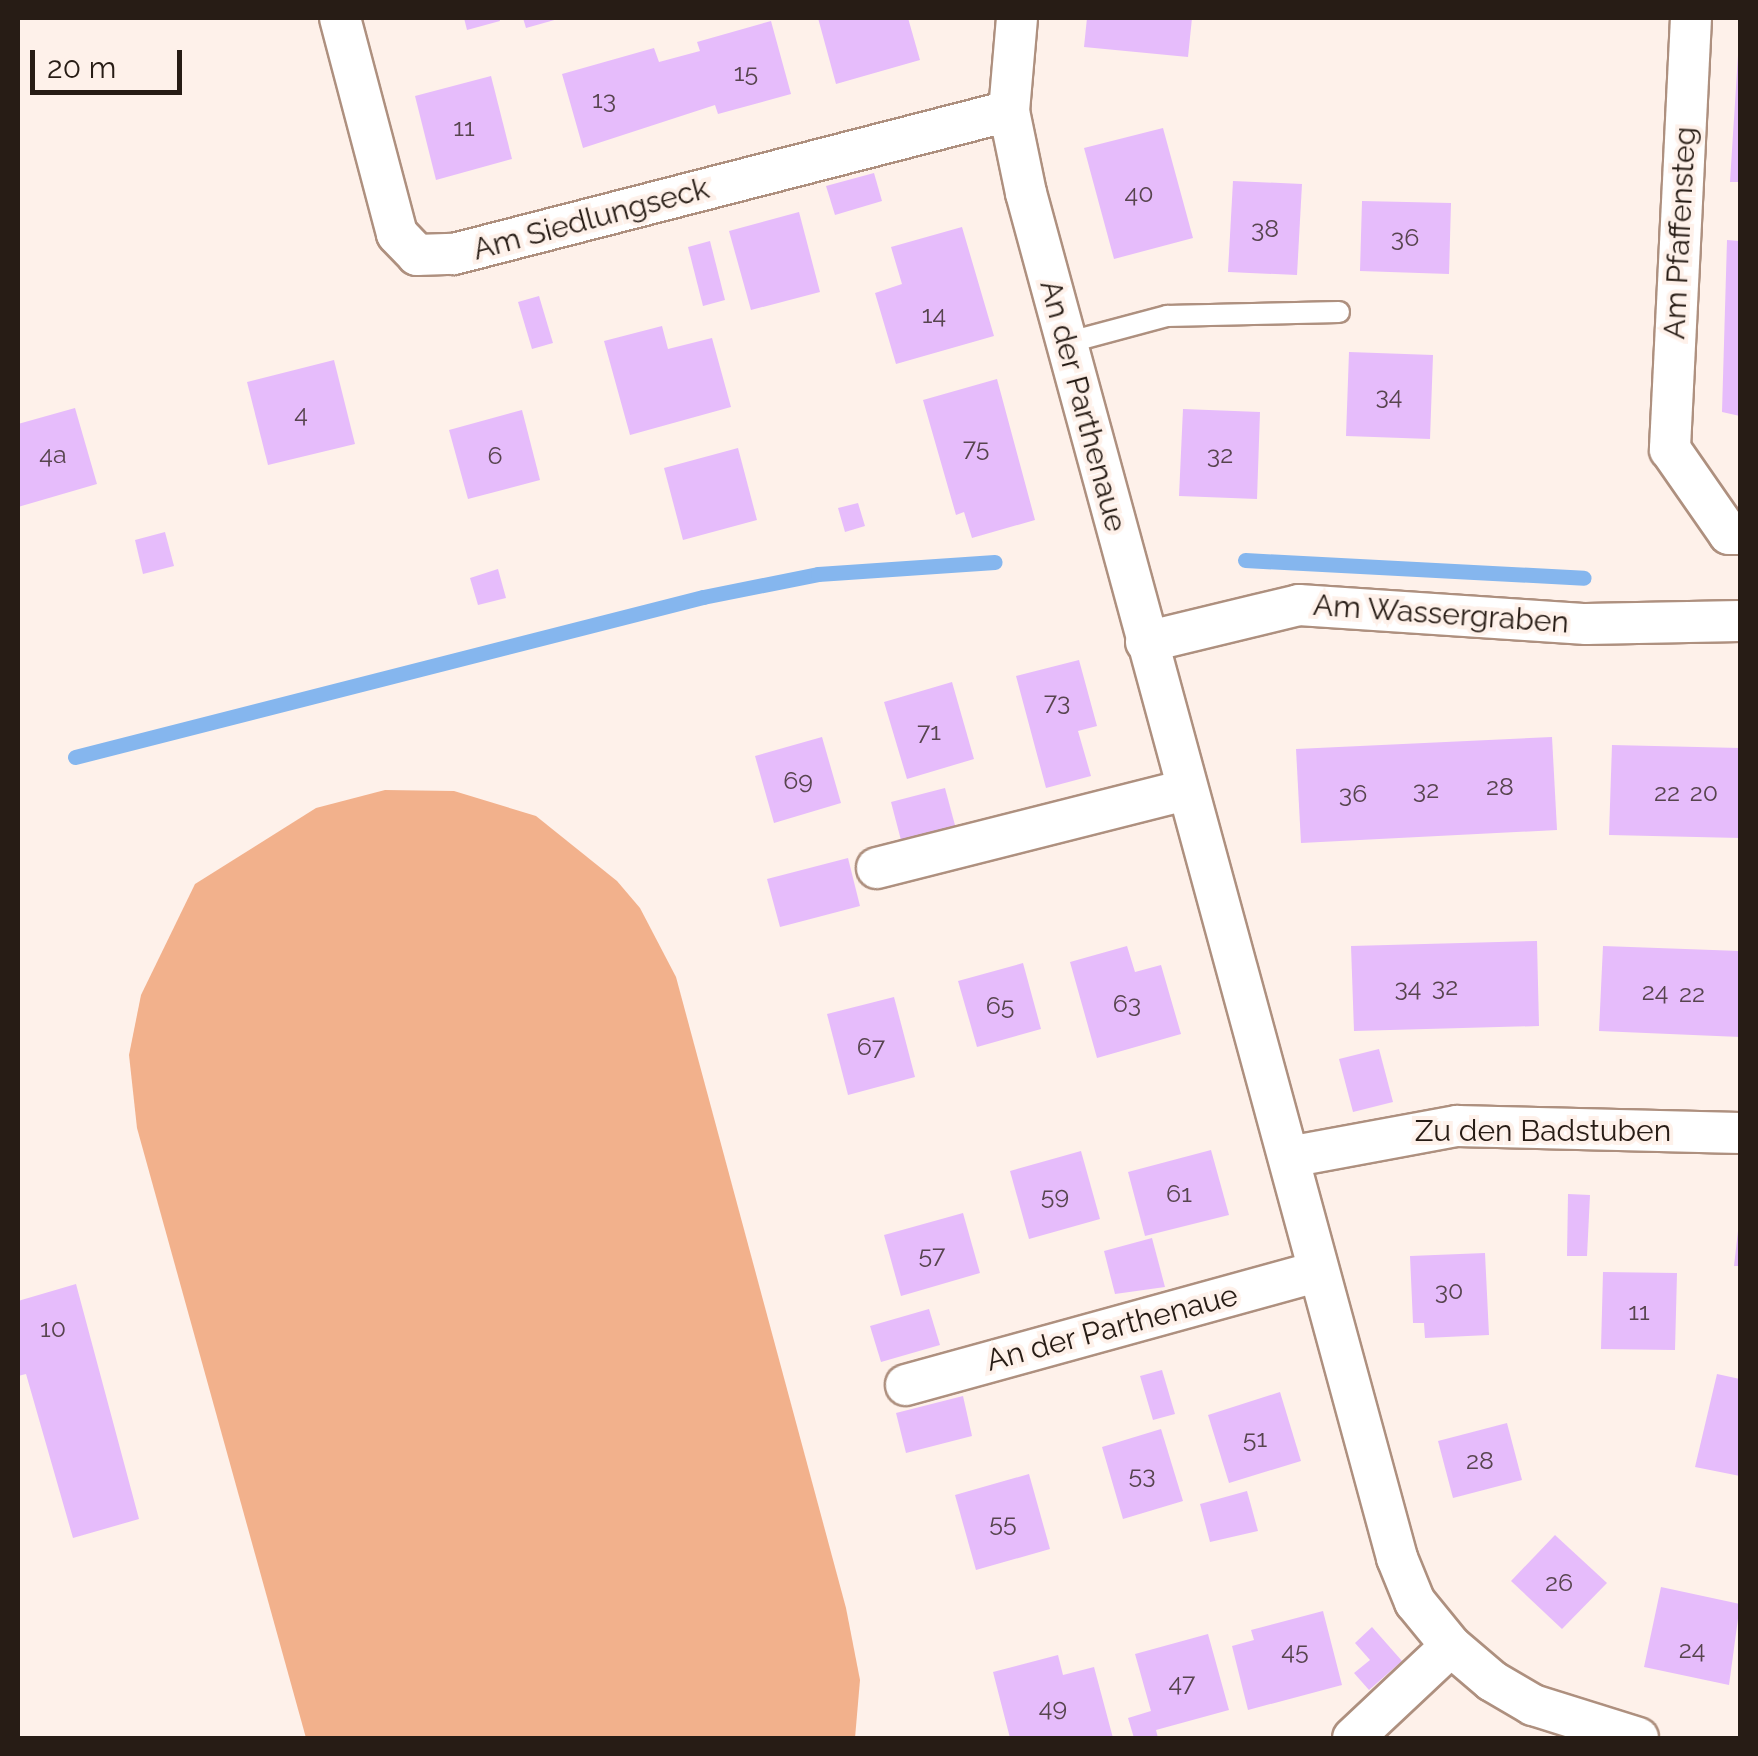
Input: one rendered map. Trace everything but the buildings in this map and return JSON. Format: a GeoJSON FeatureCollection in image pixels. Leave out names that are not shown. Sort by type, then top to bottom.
{"type":"FeatureCollection","features":[{"type":"Feature","properties":{"kind":"street","name":"Am Siedlungseck"},"geometry":{"type":"LineString","coordinates":[[340,18],[397,234],[416,255],[454,254],[1009,111]]}},
{"type":"Feature","properties":{"kind":"street","name":"An der Parthenaue"},"geometry":{"type":"LineString","coordinates":[[1018,18],[1009,111],[1066,343],[1397,1558],[1415,1602],[1451,1646],[1533,1706],[1638,1738]]}},
{"type":"Feature","properties":{"kind":"street","name":"Am Pfaffensteg"},"geometry":{"type":"LineString","coordinates":[[1691,18],[1670,450],[1729,534],[1740,534]]}},
{"type":"Feature","properties":{"kind":"street","name":"Am Wassergraben"},"geometry":{"type":"LineString","coordinates":[[1146,642],[1299,605],[1586,624],[1740,621]]}},
{"type":"Feature","properties":{"kind":"street"},"geometry":{"type":"LineString","coordinates":[[876,868],[1186,790]]}},
{"type":"Feature","properties":{"kind":"street","name":"Zu den Badstuben"},"geometry":{"type":"LineString","coordinates":[[1289,1157],[1397,1132],[1456,1126],[1740,1133]]}},
{"type":"Feature","properties":{"kind":"street","name":"An der Parthenaue"},"geometry":{"type":"LineString","coordinates":[[906,1385],[1318,1272]]}},
{"type":"Feature","properties":{"kind":"street"},"geometry":{"type":"LineString","coordinates":[[1354,1738],[1451,1646]]}},
{"type":"Feature","properties":{"kind":"lane"},"geometry":{"type":"LineString","coordinates":[[1066,343],[1167,316],[1338,312]]}},
{"type":"Feature","properties":{"kind":"shaded area"},"geometry":{"type":"Polygon","coordinates":[[[385,790],[454,791],[536,816],[617,881],[640,908],[676,977],[846,1608],[860,1680],[855,1738],[306,1738],[137,1128],[129,1055],[141,995],[195,884],[316,808],[385,790]]]}},
{"type":"Feature","properties":{"kind":"waterway"},"geometry":{"type":"LineString","coordinates":[[1245,560],[1584,578]]}},
{"type":"Feature","properties":{"kind":"waterway"},"geometry":{"type":"LineString","coordinates":[[75,757],[703,597],[818,574],[995,562]]}}]}
